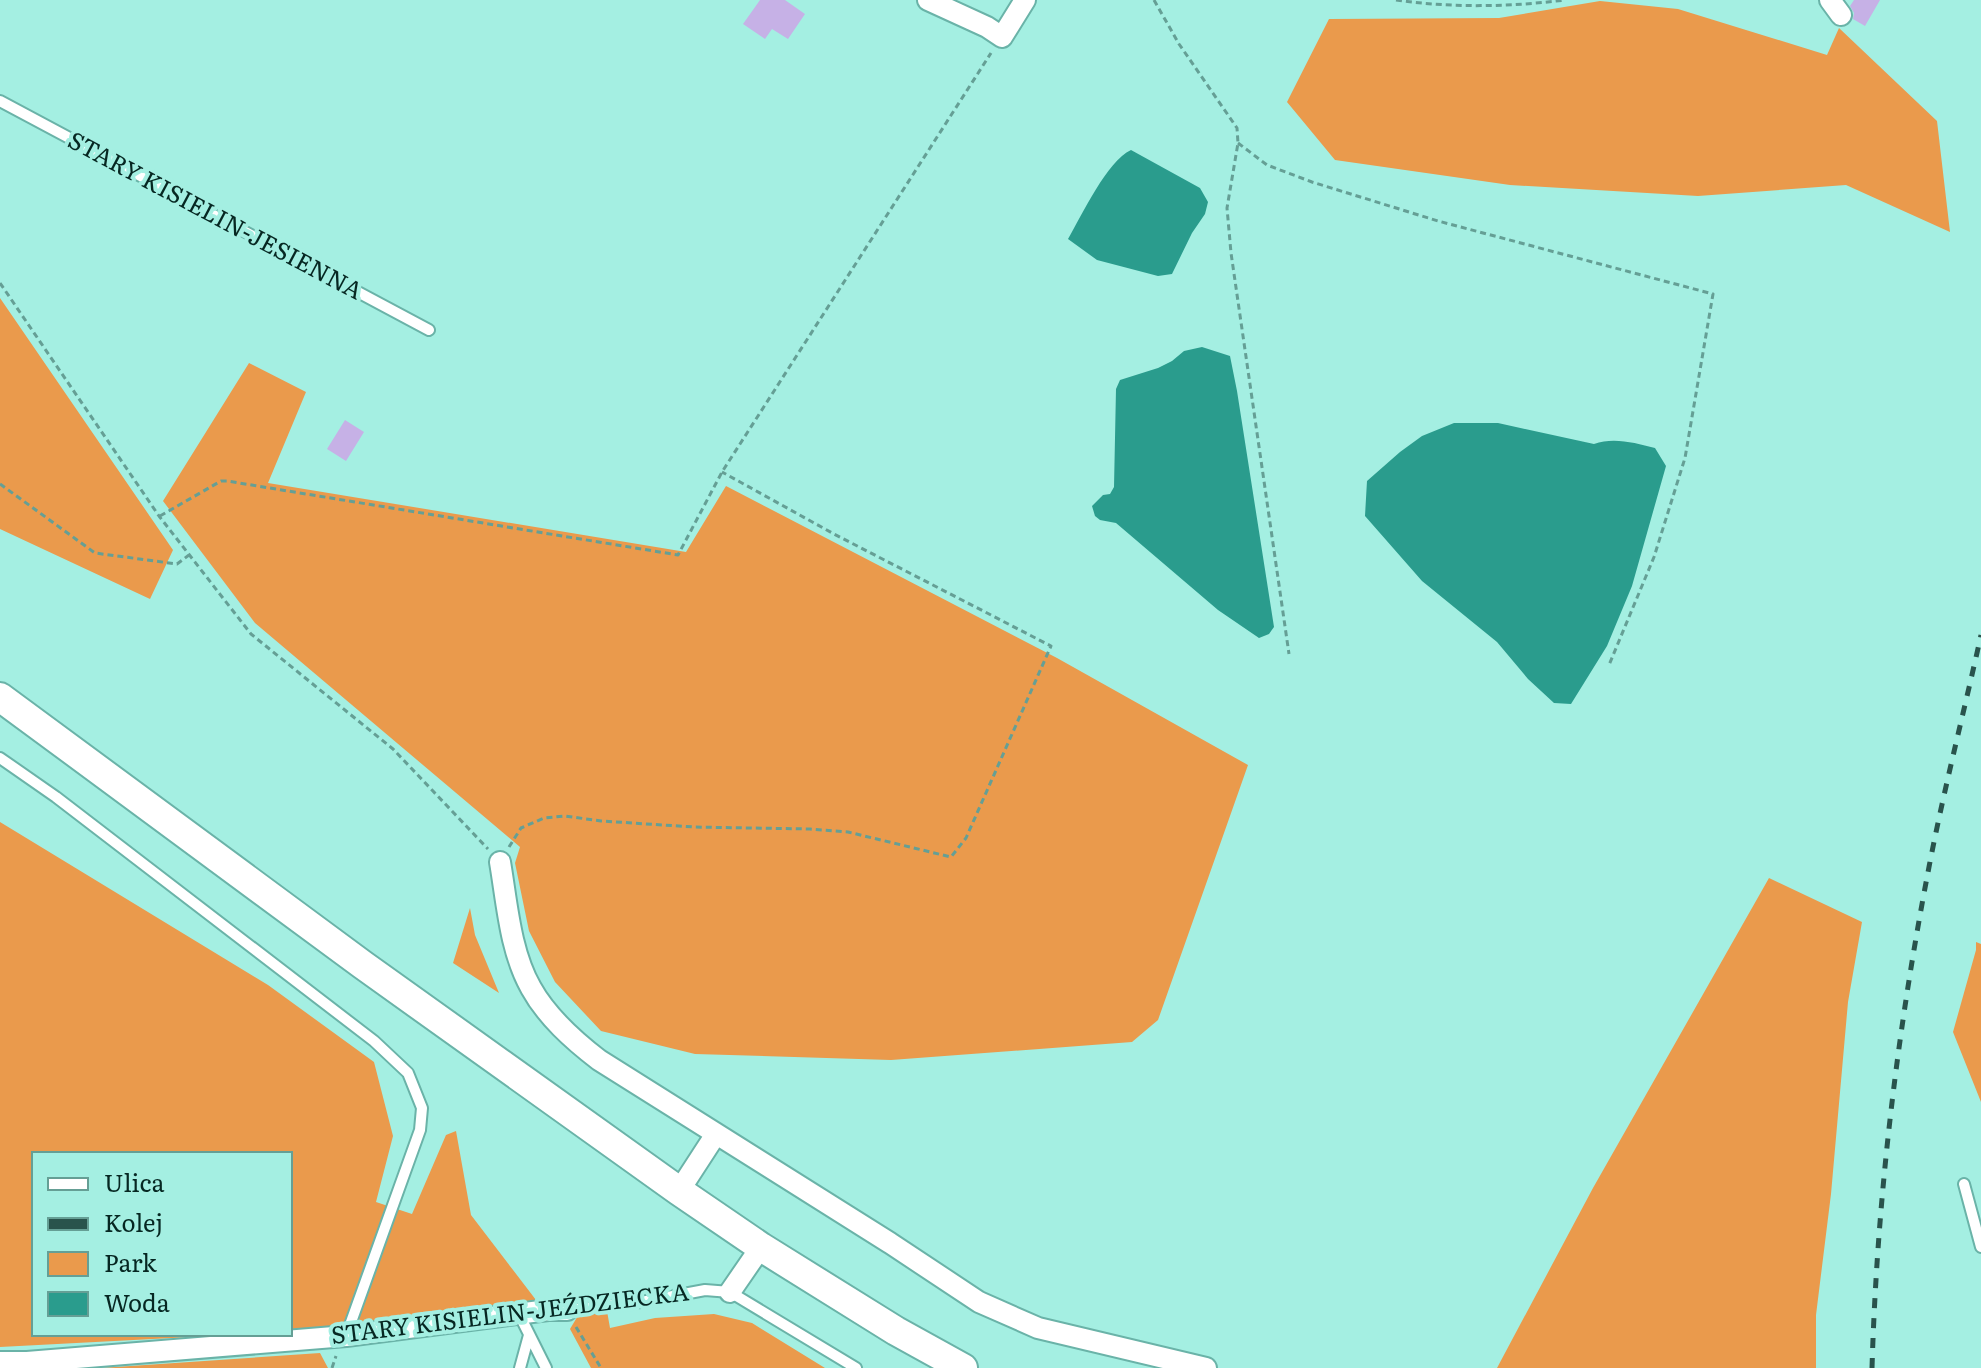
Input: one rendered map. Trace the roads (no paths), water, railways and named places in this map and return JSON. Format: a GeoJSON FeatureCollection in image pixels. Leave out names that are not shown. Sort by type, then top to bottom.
{"type":"FeatureCollection","features":[{"type":"Feature","properties":{"kind":"main road"},"geometry":{"type":"LineString","coordinates":[[0,697],[363,965],[679,1191],[761,1247],[896,1331],[963,1368]]}},
{"type":"Feature","properties":{"kind":"street"},"geometry":{"type":"LineString","coordinates":[[928,0],[1002,37],[1025,0]]}},
{"type":"Feature","properties":{"kind":"street"},"geometry":{"type":"LineString","coordinates":[[500,862],[516,952],[531,988],[551,1016],[599,1060],[979,1302],[1038,1328],[1206,1368]]}},
{"type":"Feature","properties":{"kind":"street"},"geometry":{"type":"LineString","coordinates":[[679,1191],[716,1134]]}},
{"type":"Feature","properties":{"kind":"street"},"geometry":{"type":"LineString","coordinates":[[730,1292],[761,1247]]}},
{"type":"Feature","properties":{"kind":"street","name":"STARY KISIELIN-JEŹDZIECKA"},"geometry":{"type":"LineString","coordinates":[[0,1362],[346,1336],[567,1310]]}},
{"type":"Feature","properties":{"kind":"lane","name":"STARY KISIELIN-JESIENNA"},"geometry":{"type":"LineString","coordinates":[[0,101],[429,330]]}},
{"type":"Feature","properties":{"kind":"lane"},"geometry":{"type":"LineString","coordinates":[[0,758],[56,797],[349,1021],[408,1073],[422,1108],[420,1130],[346,1336]]}},
{"type":"Feature","properties":{"kind":"lane"},"geometry":{"type":"LineString","coordinates":[[1964,1184],[1981,1247]]}},
{"type":"Feature","properties":{"kind":"lane","name":"STARY KISIELIN-JEŹDZIECKA"},"geometry":{"type":"LineString","coordinates":[[567,1310],[641,1302],[705,1290],[730,1292]]}},
{"type":"Feature","properties":{"kind":"lane"},"geometry":{"type":"LineString","coordinates":[[730,1292],[856,1368]]}},
{"type":"Feature","properties":{"kind":"lane"},"geometry":{"type":"LineString","coordinates":[[519,1314],[546,1368]]}},
{"type":"Feature","properties":{"kind":"lane"},"geometry":{"type":"LineString","coordinates":[[520,1368],[529,1335]]}},
{"type":"Feature","properties":{"kind":"water"},"geometry":{"type":"Polygon","coordinates":[[[1131,150],[1200,188],[1208,202],[1205,214],[1172,274],[1158,276],[1097,260],[1068,239],[1104,177],[1131,150]]]}},
{"type":"Feature","properties":{"kind":"water"},"geometry":{"type":"Polygon","coordinates":[[[1202,347],[1230,356],[1237,391],[1274,627],[1269,634],[1259,638],[1218,610],[1116,523],[1100,520],[1092,506],[1103,495],[1110,494],[1114,487],[1116,389],[1120,380],[1158,368],[1184,351],[1202,347]]]}},
{"type":"Feature","properties":{"kind":"water"},"geometry":{"type":"Polygon","coordinates":[[[1454,423],[1498,423],[1594,444],[1609,441],[1632,443],[1655,448],[1666,466],[1632,586],[1607,646],[1571,704],[1554,703],[1528,679],[1497,642],[1422,581],[1365,516],[1367,481],[1422,436],[1454,423]]]}},
{"type":"Feature","properties":{"kind":"railway"},"geometry":{"type":"LineString","coordinates":[[1872,1368],[1884,1179],[1907,991],[1935,838],[1981,635]]}}]}
